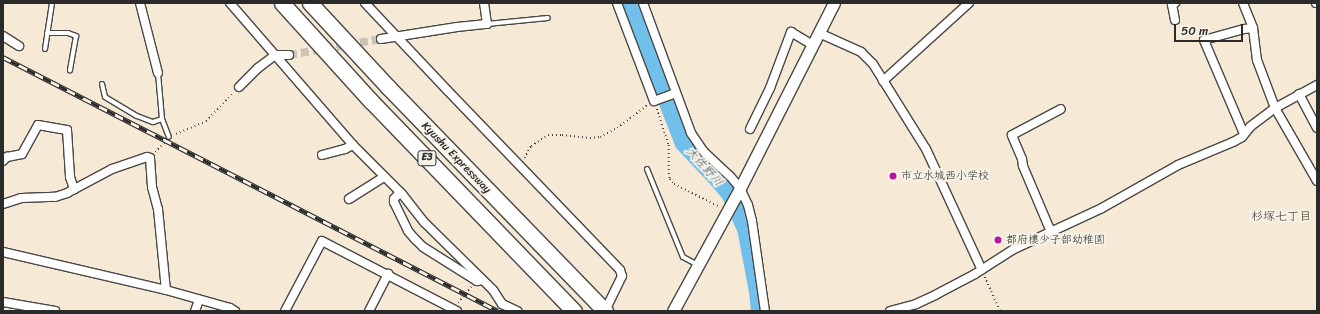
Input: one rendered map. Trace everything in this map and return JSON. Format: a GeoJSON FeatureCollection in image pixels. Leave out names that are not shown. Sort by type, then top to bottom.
{"type":"FeatureCollection","features":[{"type":"Feature","properties":{"kind":"highway","name":"Kyushu Expressway"},"geometry":{"type":"LineString","coordinates":[[282,3],[371,101],[574,311]]}},
{"type":"Feature","properties":{"kind":"highway","name":"Kyushu Expressway"},"geometry":{"type":"LineString","coordinates":[[310,3],[388,87],[605,307]]}},
{"type":"Feature","properties":{"kind":"street"},"geometry":{"type":"LineString","coordinates":[[140,3],[158,74]]}},
{"type":"Feature","properties":{"kind":"street"},"geometry":{"type":"LineString","coordinates":[[230,3],[353,145],[400,192],[425,223],[502,304],[517,311]]}},
{"type":"Feature","properties":{"kind":"street"},"geometry":{"type":"LineString","coordinates":[[365,3],[620,270],[622,276],[605,307]]}},
{"type":"Feature","properties":{"kind":"street"},"geometry":{"type":"LineString","coordinates":[[381,39],[486,24],[484,3]]}},
{"type":"Feature","properties":{"kind":"street"},"geometry":{"type":"LineString","coordinates":[[618,3],[654,101],[676,93]]}},
{"type":"Feature","properties":{"kind":"street"},"geometry":{"type":"LineString","coordinates":[[643,3],[695,141],[740,188],[752,221],[765,311]]}},
{"type":"Feature","properties":{"kind":"street"},"geometry":{"type":"LineString","coordinates":[[672,311],[740,188],[834,3]]}},
{"type":"Feature","properties":{"kind":"street"},"geometry":{"type":"LineString","coordinates":[[883,80],[968,3]]}},
{"type":"Feature","properties":{"kind":"street"},"geometry":{"type":"LineString","coordinates":[[1175,3],[1172,4],[1175,20]]}},
{"type":"Feature","properties":{"kind":"street"},"geometry":{"type":"LineString","coordinates":[[1242,3],[1253,28],[1258,60],[1275,108],[1317,181]]}},
{"type":"Feature","properties":{"kind":"street"},"geometry":{"type":"LineString","coordinates":[[1244,134],[1204,40],[1253,28]]}},
{"type":"Feature","properties":{"kind":"street"},"geometry":{"type":"LineString","coordinates":[[750,129],[770,88],[791,32],[813,45]]}},
{"type":"Feature","properties":{"kind":"street"},"geometry":{"type":"LineString","coordinates":[[819,32],[868,57],[926,149],[982,270]]}},
{"type":"Feature","properties":{"kind":"street"},"geometry":{"type":"LineString","coordinates":[[3,36],[19,46]]}},
{"type":"Feature","properties":{"kind":"street"},"geometry":{"type":"LineString","coordinates":[[239,87],[258,68],[275,55],[289,55]]}},
{"type":"Feature","properties":{"kind":"street"},"geometry":{"type":"LineString","coordinates":[[890,311],[923,301],[982,270],[1014,249],[1102,208],[1178,165],[1233,142],[1275,108],[1317,85]]}},
{"type":"Feature","properties":{"kind":"street"},"geometry":{"type":"LineString","coordinates":[[1299,94],[1317,128]]}},
{"type":"Feature","properties":{"kind":"street"},"geometry":{"type":"LineString","coordinates":[[1051,232],[1012,136],[1061,109]]}},
{"type":"Feature","properties":{"kind":"street"},"geometry":{"type":"LineString","coordinates":[[3,161],[6,157],[22,154],[38,125],[67,130],[70,177],[74,189]]}},
{"type":"Feature","properties":{"kind":"street"},"geometry":{"type":"LineString","coordinates":[[322,155],[345,149],[353,145]]}},
{"type":"Feature","properties":{"kind":"street"},"geometry":{"type":"LineString","coordinates":[[3,204],[21,198],[55,197],[112,169],[147,157],[150,158],[152,187],[158,209],[166,290]]}},
{"type":"Feature","properties":{"kind":"street"},"geometry":{"type":"LineString","coordinates":[[349,199],[384,177]]}},
{"type":"Feature","properties":{"kind":"street"},"geometry":{"type":"LineString","coordinates":[[400,192],[394,199],[394,202],[408,231],[415,239],[423,247],[480,281]]}},
{"type":"Feature","properties":{"kind":"street"},"geometry":{"type":"LineString","coordinates":[[285,311],[322,241],[455,310]]}},
{"type":"Feature","properties":{"kind":"street"},"geometry":{"type":"LineString","coordinates":[[3,252],[166,290],[230,308],[235,311]]}},
{"type":"Feature","properties":{"kind":"street"},"geometry":{"type":"LineString","coordinates":[[369,311],[388,274]]}},
{"type":"Feature","properties":{"kind":"street"},"geometry":{"type":"LineString","coordinates":[[195,311],[199,300]]}},
{"type":"Feature","properties":{"kind":"street"},"geometry":{"type":"LineString","coordinates":[[3,302],[55,311]]}},
{"type":"Feature","properties":{"kind":"lane"},"geometry":{"type":"LineString","coordinates":[[45,49],[52,3]]}},
{"type":"Feature","properties":{"kind":"lane"},"geometry":{"type":"LineString","coordinates":[[486,24],[548,18]]}},
{"type":"Feature","properties":{"kind":"lane"},"geometry":{"type":"LineString","coordinates":[[47,33],[68,33],[76,36],[70,70]]}},
{"type":"Feature","properties":{"kind":"lane"},"geometry":{"type":"LineString","coordinates":[[158,74],[162,119],[169,137]]}},
{"type":"Feature","properties":{"kind":"lane"},"geometry":{"type":"LineString","coordinates":[[102,84],[105,97],[137,116],[153,122],[162,119]]}},
{"type":"Feature","properties":{"kind":"lane"},"geometry":{"type":"LineString","coordinates":[[647,169],[683,257],[698,265]]}},
{"type":"Feature","properties":{"kind":"path"},"geometry":{"type":"LineString","coordinates":[[150,158],[169,137],[206,121],[239,87]]}},
{"type":"Feature","properties":{"kind":"path"},"geometry":{"type":"LineString","coordinates":[[521,168],[524,158],[531,146],[548,135],[590,138],[600,137],[617,128],[654,101],[669,145],[670,179],[674,184],[727,211]]}},
{"type":"Feature","properties":{"kind":"path"},"geometry":{"type":"LineString","coordinates":[[982,270],[1000,311]]}},
{"type":"Feature","properties":{"kind":"path"},"geometry":{"type":"LineString","coordinates":[[455,310],[480,281]]}},
{"type":"Feature","properties":{"kind":"waterway","name":"大佐野川"},"geometry":{"type":"LineString","coordinates":[[628,3],[683,143],[730,195],[745,228],[757,291],[759,311]]}},
{"type":"Feature","properties":{"kind":"tunnel"},"geometry":{"type":"LineString","coordinates":[[289,55],[381,39]]}},
{"type":"Feature","properties":{"kind":"railway"},"geometry":{"type":"LineString","coordinates":[[3,57],[498,311]]}},
{"type":"Feature","properties":{"kind":"place","name":"市立水城西小学校"},"geometry":{"type":"Point","coordinates":[893,176]}},
{"type":"Feature","properties":{"kind":"place","name":"都府樓少子部幼稚園"},"geometry":{"type":"Point","coordinates":[998,240]}},
{"type":"Feature","properties":{"kind":"district","name":"杉塚七丁目"},"geometry":{"type":"Point","coordinates":[1281,217]}}]}
